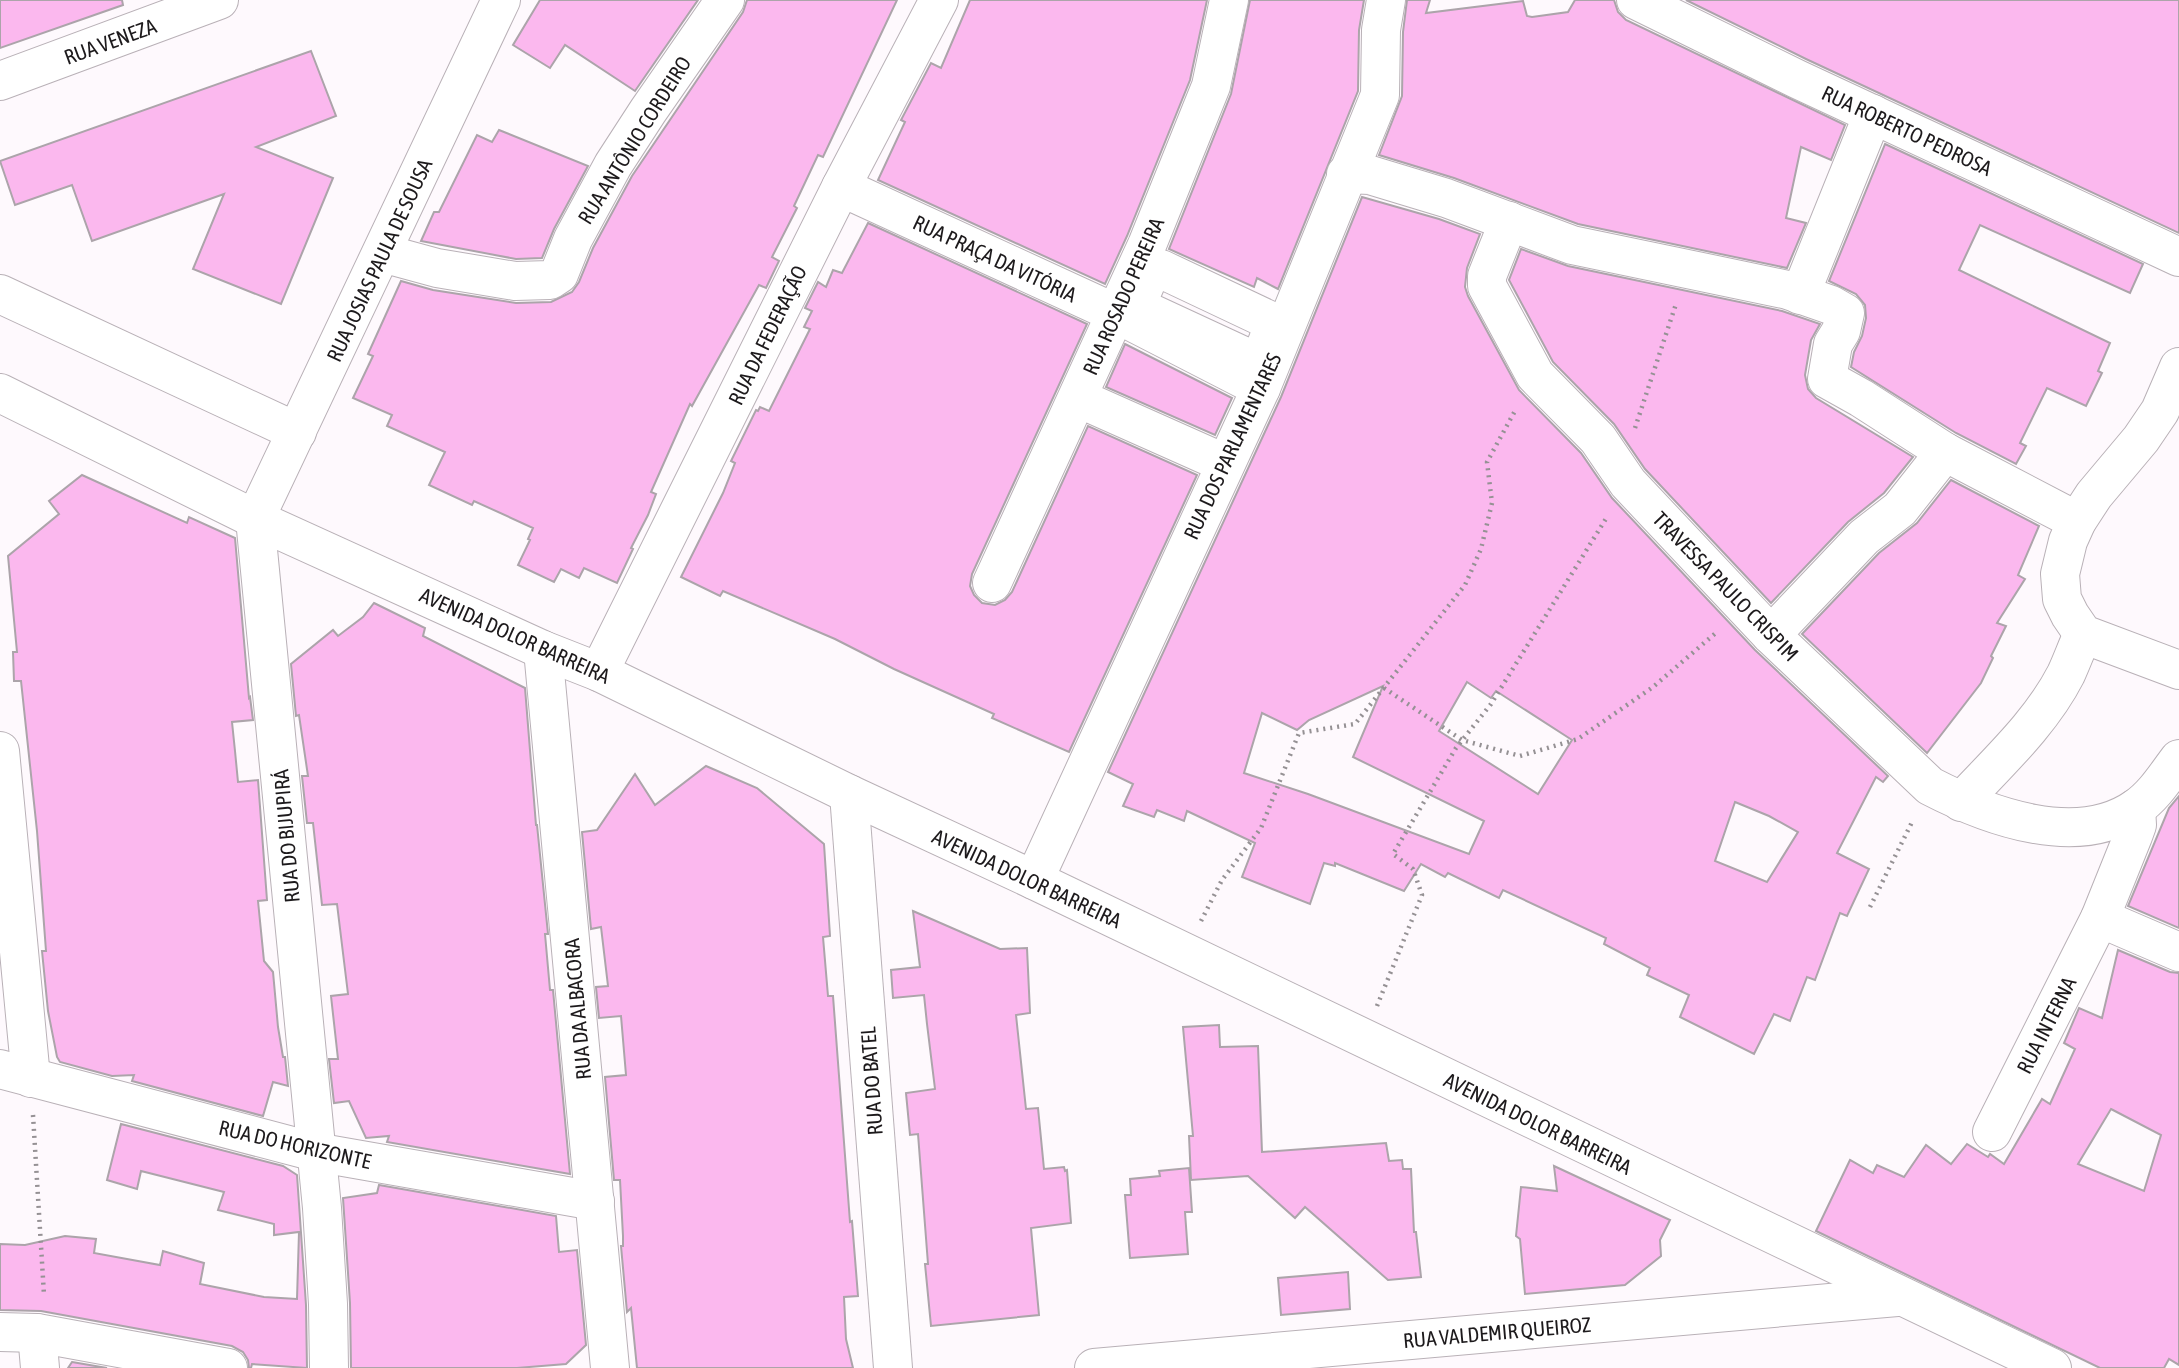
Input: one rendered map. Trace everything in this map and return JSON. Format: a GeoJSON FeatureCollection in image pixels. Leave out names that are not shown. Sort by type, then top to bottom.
{"type":"FeatureCollection","features":[{"type":"Feature","properties":{"kind":"street","name":"RUA VENEZA"},"geometry":{"type":"LineString","coordinates":[[0,81],[219,0]]}},
{"type":"Feature","properties":{"kind":"street","name":"RUA JOSIAS PAULA DE SOUSA"},"geometry":{"type":"LineString","coordinates":[[256,519],[501,0]]}},
{"type":"Feature","properties":{"kind":"street","name":"RUA ANTÔNIO CORDEIRO"},"geometry":{"type":"LineString","coordinates":[[382,253],[436,268],[515,281],[550,280],[559,274],[573,239],[613,165],[725,0]]}},
{"type":"Feature","properties":{"kind":"street","name":"RUA DA FEDERAÇÃO"},"geometry":{"type":"LineString","coordinates":[[599,672],[841,187],[939,0]]}},
{"type":"Feature","properties":{"kind":"street","name":"RUA ROSADO PEREIRA"},"geometry":{"type":"LineString","coordinates":[[992,583],[1078,398],[1129,311],[1147,245],[1211,86],[1229,0]]}},
{"type":"Feature","properties":{"kind":"street","name":"RUA DOS PARLAMENTARES"},"geometry":{"type":"LineString","coordinates":[[1034,880],[1293,313],[1346,174],[1380,95],[1381,30],[1386,0]]}},
{"type":"Feature","properties":{"kind":"street","name":"RUA ROBERTO PEDROSA"},"geometry":{"type":"LineString","coordinates":[[1636,0],[2179,257]]}},
{"type":"Feature","properties":{"kind":"street"},"geometry":{"type":"LineString","coordinates":[[1800,295],[1873,114]]}},
{"type":"Feature","properties":{"kind":"street"},"geometry":{"type":"LineString","coordinates":[[1346,174],[1370,175],[1446,198],[1572,245],[1800,295],[1831,305],[1845,313],[1841,331],[1833,344],[1827,379],[1945,452],[2077,521]]}},
{"type":"Feature","properties":{"kind":"street","name":"RUA PRAÇA DA VITÓRIA"},"geometry":{"type":"LineString","coordinates":[[841,187],[1129,311],[1261,388]]}},
{"type":"Feature","properties":{"kind":"street","name":"TRAVESSA PAULO CRISPIM"},"geometry":{"type":"LineString","coordinates":[[1509,221],[1487,276],[1486,286],[1535,374],[1598,439],[1623,475],[1771,635],[1946,794]]}},
{"type":"Feature","properties":{"kind":"street"},"geometry":{"type":"LineString","coordinates":[[1147,245],[1293,313]]}},
{"type":"Feature","properties":{"kind":"street"},"geometry":{"type":"LineString","coordinates":[[0,293],[297,432]]}},
{"type":"Feature","properties":{"kind":"street"},"geometry":{"type":"LineString","coordinates":[[2179,367],[2160,411],[2077,521],[2068,541],[2060,574],[2062,599],[2083,634],[2179,670]]}},
{"type":"Feature","properties":{"kind":"street","name":"AVENIDA DOLOR BARREIRA"},"geometry":{"type":"LineString","coordinates":[[0,393],[256,519],[543,650],[599,672],[2052,1368]]}},
{"type":"Feature","properties":{"kind":"street"},"geometry":{"type":"LineString","coordinates":[[1078,398],[1224,463]]}},
{"type":"Feature","properties":{"kind":"street"},"geometry":{"type":"LineString","coordinates":[[1771,635],[1864,537],[1900,509],[1945,452]]}},
{"type":"Feature","properties":{"kind":"street","name":"RUA DO BIJUPIRÁ"},"geometry":{"type":"LineString","coordinates":[[256,519],[328,1304],[329,1368]]}},
{"type":"Feature","properties":{"kind":"street"},"geometry":{"type":"LineString","coordinates":[[1946,794],[2022,736],[2065,675],[2083,634]]}},
{"type":"Feature","properties":{"kind":"street","name":"RUA DA ALBACORA"},"geometry":{"type":"LineString","coordinates":[[543,650],[610,1368]]}},
{"type":"Feature","properties":{"kind":"street"},"geometry":{"type":"LineString","coordinates":[[0,751],[15,1073]]}},
{"type":"Feature","properties":{"kind":"street"},"geometry":{"type":"LineString","coordinates":[[1946,794],[2036,825],[2079,829],[2107,823],[2136,808],[2154,791],[2179,759]]}},
{"type":"Feature","properties":{"kind":"street","name":"RUA DO BATEL"},"geometry":{"type":"LineString","coordinates":[[849,794],[892,1368]]}},
{"type":"Feature","properties":{"kind":"street","name":"RUA INTERNA"},"geometry":{"type":"LineString","coordinates":[[1993,1132],[2100,918],[2137,825],[2136,808]]}},
{"type":"Feature","properties":{"kind":"street"},"geometry":{"type":"LineString","coordinates":[[2100,918],[2179,952]]}},
{"type":"Feature","properties":{"kind":"street","name":"RUA DO HORIZONTE"},"geometry":{"type":"LineString","coordinates":[[15,1073],[315,1153],[595,1201]]}},
{"type":"Feature","properties":{"kind":"street","name":"RUA VALDEMIR QUEIROZ"},"geometry":{"type":"LineString","coordinates":[[1094,1368],[1899,1296]]}},
{"type":"Feature","properties":{"kind":"street"},"geometry":{"type":"LineString","coordinates":[[26,1345],[228,1368]]}},
{"type":"Feature","properties":{"kind":"path"},"geometry":{"type":"LineString","coordinates":[[1363,1039],[1422,895],[1413,869],[1393,853],[1462,740],[1491,704],[1623,475],[1686,269]]}},
{"type":"Feature","properties":{"kind":"path"},"geometry":{"type":"LineString","coordinates":[[1184,953],[1222,880],[1261,828],[1299,733],[1355,724],[1465,585],[1481,549],[1492,503],[1488,462],[1535,374]]}},
{"type":"Feature","properties":{"kind":"path"},"geometry":{"type":"LineString","coordinates":[[1384,688],[1462,740],[1520,756],[1578,739],[1653,687],[1744,607]]}},
{"type":"Feature","properties":{"kind":"path"},"geometry":{"type":"LineString","coordinates":[[1870,907],[1946,794]]}},
{"type":"Feature","properties":{"kind":"path"},"geometry":{"type":"LineString","coordinates":[[15,1073],[44,1307],[26,1345]]}},
{"type":"Feature","properties":{"kind":"building"},"geometry":{"type":"Polygon","coordinates":[[[0,0],[122,0],[123,5],[0,48],[0,0]]]}},
{"type":"Feature","properties":{"kind":"building"},"geometry":{"type":"Polygon","coordinates":[[[540,0],[698,0],[635,91],[565,45],[550,68],[513,45],[540,0]]]}},
{"type":"Feature","properties":{"kind":"building"},"geometry":{"type":"Polygon","coordinates":[[[747,0],[897,0],[823,157],[818,155],[794,206],[797,208],[772,257],[779,261],[766,288],[759,285],[692,406],[690,404],[651,492],[656,494],[648,515],[617,583],[584,568],[579,578],[561,569],[554,582],[518,565],[533,528],[474,501],[472,505],[429,485],[445,452],[387,426],[392,415],[353,398],[373,356],[368,354],[401,281],[433,290],[516,303],[551,302],[572,292],[632,176],[743,12],[747,0]]]}},
{"type":"Feature","properties":{"kind":"building"},"geometry":{"type":"Polygon","coordinates":[[[970,0],[1207,0],[1190,80],[1105,284],[878,180],[905,122],[901,120],[931,63],[941,68],[970,0]]]}},
{"type":"Feature","properties":{"kind":"building"},"geometry":{"type":"Polygon","coordinates":[[[1250,0],[1364,0],[1359,30],[1358,91],[1278,289],[1257,278],[1254,287],[1169,249],[1231,94],[1250,0]]]}},
{"type":"Feature","properties":{"kind":"building"},"geometry":{"type":"Polygon","coordinates":[[[1407,0],[1430,0],[1426,13],[1523,1],[1527,16],[1532,17],[1568,12],[1575,0],[1614,0],[1618,12],[1626,20],[1845,125],[1831,160],[1801,147],[1786,218],[1806,223],[1787,268],[1578,224],[1454,178],[1379,155],[1402,96],[1403,32],[1407,0]]]}},
{"type":"Feature","properties":{"kind":"building"},"geometry":{"type":"Polygon","coordinates":[[[1686,0],[2179,0],[2179,233],[1806,59],[1686,0]]]}},
{"type":"Feature","properties":{"kind":"building"},"geometry":{"type":"Polygon","coordinates":[[[311,51],[336,116],[256,147],[333,178],[281,304],[193,269],[224,194],[92,241],[72,185],[15,205],[0,161],[311,51]]]}},
{"type":"Feature","properties":{"kind":"building"},"geometry":{"type":"Polygon","coordinates":[[[499,130],[588,166],[554,229],[542,258],[516,259],[421,241],[434,212],[439,212],[477,135],[492,142],[499,130]]]}},
{"type":"Feature","properties":{"kind":"building"},"geometry":{"type":"Polygon","coordinates":[[[1885,144],[2143,264],[2130,293],[1980,225],[1959,270],[2110,343],[2098,371],[2102,373],[2086,406],[2047,388],[2020,443],[2026,446],[2016,464],[1956,433],[1851,367],[1854,352],[1862,336],[1866,318],[1865,305],[1856,294],[1829,281],[1885,144]]]}},
{"type":"Feature","properties":{"kind":"building"},"geometry":{"type":"Polygon","coordinates":[[[1362,197],[1480,234],[1467,268],[1465,287],[1519,390],[1581,453],[1612,498],[1755,650],[1888,776],[1883,782],[1876,777],[1837,853],[1869,869],[1847,916],[1840,913],[1815,980],[1807,977],[1790,1021],[1774,1014],[1754,1054],[1680,1017],[1689,995],[1647,975],[1650,968],[1604,944],[1606,938],[1503,890],[1499,898],[1448,873],[1445,877],[1421,864],[1404,891],[1335,863],[1335,866],[1324,863],[1310,904],[1242,877],[1255,843],[1187,811],[1184,821],[1157,810],[1154,817],[1123,806],[1133,784],[1108,772],[1281,397],[1362,197]],[[1467,682],[1439,731],[1538,794],[1572,740],[1496,691],[1491,698],[1467,682]],[[1383,686],[1309,720],[1297,730],[1262,713],[1244,773],[1469,854],[1484,821],[1353,757],[1383,686]],[[1735,802],[1715,861],[1767,882],[1798,832],[1735,802]]]}},
{"type":"Feature","properties":{"kind":"building"},"geometry":{"type":"Polygon","coordinates":[[[868,223],[1087,324],[972,574],[970,586],[982,603],[995,605],[1005,600],[1012,592],[1088,426],[1197,475],[1069,752],[992,718],[994,714],[835,639],[723,591],[720,596],[681,577],[723,493],[735,463],[731,461],[756,410],[760,407],[769,411],[810,329],[804,327],[812,311],[805,308],[818,282],[826,287],[833,270],[842,273],[868,223]]]}},
{"type":"Feature","properties":{"kind":"building"},"geometry":{"type":"Polygon","coordinates":[[[1521,249],[1568,266],[1782,311],[1820,324],[1811,340],[1805,375],[1808,389],[1816,398],[1913,457],[1884,493],[1848,522],[1771,603],[1645,469],[1614,424],[1553,362],[1509,280],[1521,249]]]}},
{"type":"Feature","properties":{"kind":"building"},"geometry":{"type":"Polygon","coordinates":[[[1125,344],[1232,398],[1215,435],[1106,387],[1125,344]]]}},
{"type":"Feature","properties":{"kind":"building"},"geometry":{"type":"Polygon","coordinates":[[[82,475],[187,523],[189,517],[235,538],[253,720],[232,722],[238,782],[258,780],[267,900],[258,901],[264,961],[273,972],[278,1027],[288,1086],[273,1082],[263,1116],[132,1081],[134,1075],[112,1076],[60,1062],[57,1057],[48,1011],[42,951],[46,951],[37,831],[21,681],[14,681],[13,652],[17,652],[8,556],[59,514],[49,501],[82,475]]]}},
{"type":"Feature","properties":{"kind":"building"},"geometry":{"type":"Polygon","coordinates":[[[1951,480],[2039,526],[2018,575],[2025,579],[1997,623],[2006,626],[1981,683],[1927,753],[1802,634],[1879,553],[1917,523],[1951,480]]]}},
{"type":"Feature","properties":{"kind":"building"},"geometry":{"type":"Polygon","coordinates":[[[374,603],[425,628],[423,636],[525,688],[548,934],[545,934],[550,990],[553,990],[570,1174],[387,1142],[389,1136],[366,1138],[349,1101],[334,1103],[329,1059],[338,1059],[331,996],[348,994],[337,904],[322,905],[313,823],[307,823],[302,776],[308,776],[299,715],[296,716],[291,664],[333,630],[338,636],[363,617],[374,603]]]}},
{"type":"Feature","properties":{"kind":"building"},"geometry":{"type":"Polygon","coordinates":[[[706,766],[757,788],[824,844],[830,936],[823,937],[828,996],[833,996],[858,1296],[844,1297],[846,1339],[853,1368],[637,1368],[631,1308],[627,1312],[621,1246],[623,1236],[620,1180],[614,1180],[605,1077],[626,1075],[621,1016],[599,1018],[596,987],[608,986],[601,927],[591,929],[582,832],[597,830],[635,774],[655,805],[706,766]]]}},
{"type":"Feature","properties":{"kind":"building"},"geometry":{"type":"Polygon","coordinates":[[[2179,796],[2179,928],[2128,906],[2169,808],[2179,796]]]}},
{"type":"Feature","properties":{"kind":"building"},"geometry":{"type":"Polygon","coordinates":[[[913,911],[1000,949],[1027,948],[1030,1013],[1016,1015],[1026,1109],[1038,1108],[1044,1169],[1064,1167],[1065,1171],[1067,1170],[1071,1223],[1031,1228],[1039,1315],[931,1326],[918,1134],[910,1135],[906,1093],[935,1089],[924,995],[893,998],[891,970],[920,967],[913,911]]]}},
{"type":"Feature","properties":{"kind":"building"},"geometry":{"type":"Polygon","coordinates":[[[2118,950],[2170,972],[2179,973],[2179,1365],[2169,1359],[2164,1368],[2100,1368],[1816,1231],[1850,1160],[1873,1173],[1877,1165],[1904,1177],[1926,1145],[1951,1164],[1967,1144],[1988,1157],[1990,1154],[2004,1164],[2042,1099],[2050,1104],[2075,1049],[2064,1043],[2079,1008],[2102,1018],[2118,950]],[[2111,1109],[2078,1164],[2144,1191],[2161,1135],[2111,1109]]]}},
{"type":"Feature","properties":{"kind":"building"},"geometry":{"type":"Polygon","coordinates":[[[1219,1025],[1220,1047],[1258,1046],[1262,1152],[1386,1143],[1389,1161],[1402,1160],[1403,1169],[1411,1169],[1414,1232],[1421,1277],[1388,1280],[1305,1207],[1295,1218],[1248,1176],[1191,1180],[1189,1136],[1193,1136],[1183,1027],[1219,1025]]]}},
{"type":"Feature","properties":{"kind":"building"},"geometry":{"type":"Polygon","coordinates":[[[121,1124],[283,1166],[297,1175],[306,1305],[307,1368],[252,1364],[249,1368],[243,1352],[232,1346],[41,1311],[0,1310],[0,1244],[25,1245],[65,1236],[96,1239],[94,1253],[160,1265],[163,1251],[204,1263],[200,1284],[264,1297],[297,1299],[299,1232],[274,1235],[274,1224],[218,1210],[224,1192],[141,1171],[137,1189],[107,1180],[121,1124]]]}},
{"type":"Feature","properties":{"kind":"building"},"geometry":{"type":"Polygon","coordinates":[[[1554,1166],[1670,1220],[1660,1240],[1661,1256],[1625,1285],[1525,1294],[1520,1239],[1516,1236],[1521,1187],[1557,1191],[1554,1166]]]}},
{"type":"Feature","properties":{"kind":"building"},"geometry":{"type":"Polygon","coordinates":[[[1189,1168],[1192,1212],[1185,1212],[1188,1254],[1130,1258],[1125,1195],[1131,1195],[1130,1179],[1160,1176],[1159,1171],[1189,1168]]]}},
{"type":"Feature","properties":{"kind":"building"},"geometry":{"type":"Polygon","coordinates":[[[379,1185],[556,1216],[559,1252],[577,1250],[586,1345],[566,1364],[517,1368],[351,1368],[343,1198],[377,1193],[379,1185]]]}},
{"type":"Feature","properties":{"kind":"building"},"geometry":{"type":"Polygon","coordinates":[[[1348,1272],[1350,1309],[1281,1315],[1278,1278],[1348,1272]]]}},
{"type":"Feature","properties":{"kind":"building"},"geometry":{"type":"Polygon","coordinates":[[[72,1362],[107,1368],[68,1368],[72,1362]]]}}]}
